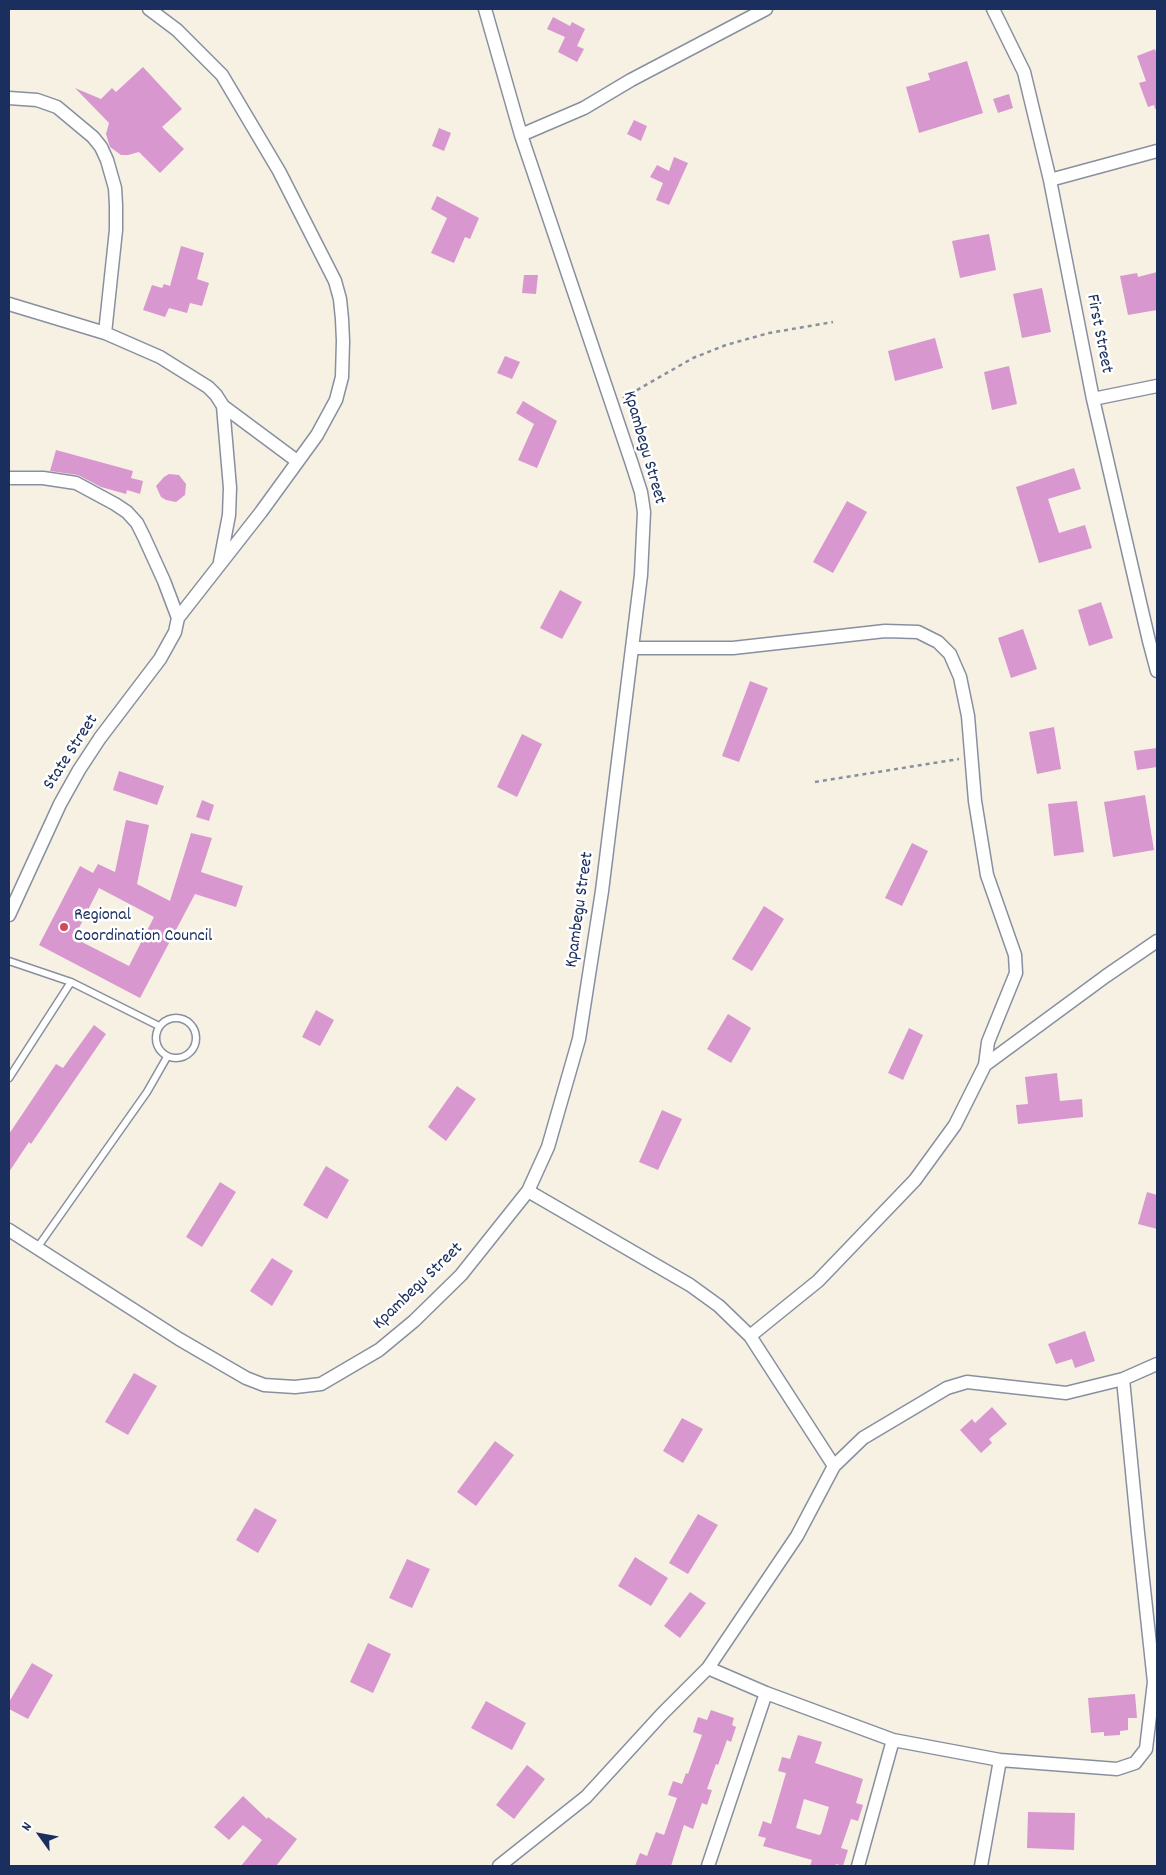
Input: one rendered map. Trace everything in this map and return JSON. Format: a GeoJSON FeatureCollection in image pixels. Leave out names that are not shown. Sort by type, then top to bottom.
{"type":"FeatureCollection","features":[{"type":"Feature","properties":{"kind":"street","name":"State Street"},"geometry":{"type":"LineString","coordinates":[[9,915],[60,804],[79,770],[100,738],[160,659],[175,632],[178,618],[261,512],[318,435],[336,400],[342,377],[344,341],[340,299],[335,281],[279,171],[222,75],[177,30],[149,9]]}},
{"type":"Feature","properties":{"kind":"street","name":"Kpambegu Street"},"geometry":{"type":"LineString","coordinates":[[9,1230],[178,1339],[246,1378],[264,1385],[295,1387],[320,1384],[378,1350],[414,1321],[461,1276],[528,1191],[548,1147],[579,1039],[602,892],[642,575],[644,512],[641,492],[521,135],[485,9]]}},
{"type":"Feature","properties":{"kind":"street"},"geometry":{"type":"LineString","coordinates":[[521,135],[584,108],[631,80],[766,9]]}},
{"type":"Feature","properties":{"kind":"street","name":"First Street"},"geometry":{"type":"LineString","coordinates":[[993,9],[1024,72],[1050,180],[1093,398],[1153,640],[1157,671]]}},
{"type":"Feature","properties":{"kind":"street"},"geometry":{"type":"LineString","coordinates":[[9,98],[37,100],[57,107],[92,137],[101,147],[107,160],[116,188],[116,205],[105,333]]}},
{"type":"Feature","properties":{"kind":"street"},"geometry":{"type":"LineString","coordinates":[[1050,180],[1157,151]]}},
{"type":"Feature","properties":{"kind":"street"},"geometry":{"type":"LineString","coordinates":[[9,304],[105,333],[160,357],[208,387],[224,406],[297,461]]}},
{"type":"Feature","properties":{"kind":"street"},"geometry":{"type":"LineString","coordinates":[[1093,398],[1157,386]]}},
{"type":"Feature","properties":{"kind":"street"},"geometry":{"type":"LineString","coordinates":[[219,565],[228,522],[230,488],[224,406]]}},
{"type":"Feature","properties":{"kind":"street"},"geometry":{"type":"LineString","coordinates":[[9,478],[43,478],[76,484],[115,504],[126,512],[137,523],[144,537],[178,618]]}},
{"type":"Feature","properties":{"kind":"street"},"geometry":{"type":"LineString","coordinates":[[633,648],[733,648],[885,631],[918,632],[938,642],[950,654],[960,677],[968,716],[975,801],[987,875],[1015,955],[1016,973],[988,1042],[985,1065],[955,1125],[915,1180],[818,1281],[750,1336]]}},
{"type":"Feature","properties":{"kind":"street"},"geometry":{"type":"LineString","coordinates":[[985,1065],[1157,941]]}},
{"type":"Feature","properties":{"kind":"street"},"geometry":{"type":"LineString","coordinates":[[528,1191],[690,1285],[719,1306],[750,1336],[834,1466]]}},
{"type":"Feature","properties":{"kind":"street"},"geometry":{"type":"LineString","coordinates":[[508,1864],[586,1797],[662,1714],[708,1668],[797,1536],[834,1466],[863,1438],[947,1388],[967,1382],[1066,1393],[1124,1379],[1157,1364]]}},
{"type":"Feature","properties":{"kind":"street"},"geometry":{"type":"LineString","coordinates":[[708,1668],[766,1693],[893,1740],[1000,1760],[1117,1769],[1135,1763],[1146,1748],[1156,1681],[1138,1532],[1124,1379]]}},
{"type":"Feature","properties":{"kind":"street"},"geometry":{"type":"LineString","coordinates":[[708,1866],[766,1693]]}},
{"type":"Feature","properties":{"kind":"street"},"geometry":{"type":"LineString","coordinates":[[858,1866],[893,1740]]}},
{"type":"Feature","properties":{"kind":"street"},"geometry":{"type":"LineString","coordinates":[[981,1866],[1000,1760]]}},
{"type":"Feature","properties":{"kind":"lane"},"geometry":{"type":"LineString","coordinates":[[9,961],[71,982],[159,1026]]}},
{"type":"Feature","properties":{"kind":"lane"},"geometry":{"type":"LineString","coordinates":[[9,1078],[71,982]]}},
{"type":"Feature","properties":{"kind":"lane"},"geometry":{"type":"LineString","coordinates":[[177,1017],[187,1020],[194,1028],[197,1038],[194,1048],[187,1056],[177,1059],[167,1057],[158,1049],[155,1038],[159,1026],[167,1019],[177,1017]]}},
{"type":"Feature","properties":{"kind":"lane"},"geometry":{"type":"LineString","coordinates":[[37,1248],[147,1092],[167,1057]]}},
{"type":"Feature","properties":{"kind":"path"},"geometry":{"type":"LineString","coordinates":[[612,404],[693,358],[726,345],[769,333],[834,322]]}},
{"type":"Feature","properties":{"kind":"path"},"geometry":{"type":"LineString","coordinates":[[815,782],[972,756]]}},
{"type":"Feature","properties":{"kind":"building"},"geometry":{"type":"Polygon","coordinates":[[[553,17],[570,26],[572,22],[585,29],[577,46],[584,49],[577,62],[558,52],[565,37],[547,29],[553,17]]]}},
{"type":"Feature","properties":{"kind":"building"},"geometry":{"type":"Polygon","coordinates":[[[1155,49],[1157,56],[1157,108],[1155,109],[1154,105],[1148,107],[1139,83],[1146,81],[1137,56],[1155,49]]]}},
{"type":"Feature","properties":{"kind":"building"},"geometry":{"type":"Polygon","coordinates":[[[967,61],[983,113],[919,133],[906,87],[930,80],[928,73],[967,61]]]}},
{"type":"Feature","properties":{"kind":"building"},"geometry":{"type":"Polygon","coordinates":[[[143,67],[182,109],[162,127],[184,149],[160,173],[139,152],[121,155],[110,147],[106,134],[109,123],[75,88],[101,99],[112,88],[116,92],[143,67]]]}},
{"type":"Feature","properties":{"kind":"building"},"geometry":{"type":"Polygon","coordinates":[[[1009,94],[1013,108],[998,113],[993,99],[1009,94]]]}},
{"type":"Feature","properties":{"kind":"building"},"geometry":{"type":"Polygon","coordinates":[[[634,120],[647,126],[641,141],[627,134],[634,120]]]}},
{"type":"Feature","properties":{"kind":"building"},"geometry":{"type":"Polygon","coordinates":[[[439,128],[451,133],[444,151],[432,146],[439,128]]]}},
{"type":"Feature","properties":{"kind":"building"},"geometry":{"type":"Polygon","coordinates":[[[674,157],[688,163],[669,205],[656,200],[663,183],[650,177],[657,165],[669,171],[674,157]]]}},
{"type":"Feature","properties":{"kind":"building"},"geometry":{"type":"Polygon","coordinates":[[[437,196],[479,218],[470,239],[465,237],[454,263],[431,253],[447,218],[431,209],[437,196]]]}},
{"type":"Feature","properties":{"kind":"building"},"geometry":{"type":"Polygon","coordinates":[[[989,234],[996,270],[960,278],[952,241],[989,234]]]}},
{"type":"Feature","properties":{"kind":"building"},"geometry":{"type":"Polygon","coordinates":[[[181,246],[204,253],[197,279],[209,283],[202,306],[190,303],[187,313],[169,308],[165,317],[143,310],[152,285],[162,288],[164,284],[170,286],[181,246]]]}},
{"type":"Feature","properties":{"kind":"building"},"geometry":{"type":"Polygon","coordinates":[[[1157,272],[1157,310],[1128,315],[1120,276],[1137,273],[1138,277],[1157,272]]]}},
{"type":"Feature","properties":{"kind":"building"},"geometry":{"type":"Polygon","coordinates":[[[524,275],[538,275],[536,294],[522,293],[524,275]]]}},
{"type":"Feature","properties":{"kind":"building"},"geometry":{"type":"Polygon","coordinates":[[[1042,288],[1051,332],[1022,338],[1013,294],[1042,288]]]}},
{"type":"Feature","properties":{"kind":"building"},"geometry":{"type":"Polygon","coordinates":[[[935,338],[943,368],[895,381],[888,351],[935,338]]]}},
{"type":"Feature","properties":{"kind":"building"},"geometry":{"type":"Polygon","coordinates":[[[505,356],[520,362],[512,379],[497,373],[505,356]]]}},
{"type":"Feature","properties":{"kind":"building"},"geometry":{"type":"Polygon","coordinates":[[[1009,366],[1017,404],[992,410],[984,372],[1009,366]]]}},
{"type":"Feature","properties":{"kind":"building"},"geometry":{"type":"Polygon","coordinates":[[[523,401],[557,421],[537,468],[518,460],[534,424],[516,413],[523,401]]]}},
{"type":"Feature","properties":{"kind":"building"},"geometry":{"type":"Polygon","coordinates":[[[56,450],[133,471],[131,478],[143,481],[140,494],[127,490],[126,494],[101,487],[78,475],[50,471],[56,450]]]}},
{"type":"Feature","properties":{"kind":"building"},"geometry":{"type":"Polygon","coordinates":[[[1074,468],[1081,489],[1048,499],[1059,533],[1085,525],[1092,548],[1039,563],[1016,487],[1074,468]]]}},
{"type":"Feature","properties":{"kind":"building"},"geometry":{"type":"Polygon","coordinates":[[[169,474],[179,475],[186,484],[185,495],[176,502],[161,497],[156,486],[169,474]]]}},
{"type":"Feature","properties":{"kind":"building"},"geometry":{"type":"Polygon","coordinates":[[[847,501],[867,512],[833,573],[813,562],[847,501]]]}},
{"type":"Feature","properties":{"kind":"building"},"geometry":{"type":"Polygon","coordinates":[[[560,590],[582,602],[562,639],[540,628],[560,590]]]}},
{"type":"Feature","properties":{"kind":"building"},"geometry":{"type":"Polygon","coordinates":[[[1101,602],[1113,638],[1089,646],[1078,610],[1101,602]]]}},
{"type":"Feature","properties":{"kind":"building"},"geometry":{"type":"Polygon","coordinates":[[[1023,629],[1037,669],[1011,678],[998,638],[1023,629]]]}},
{"type":"Feature","properties":{"kind":"building"},"geometry":{"type":"Polygon","coordinates":[[[750,681],[768,688],[739,762],[722,756],[750,681]]]}},
{"type":"Feature","properties":{"kind":"building"},"geometry":{"type":"Polygon","coordinates":[[[1054,727],[1061,769],[1037,774],[1029,732],[1054,727]]]}},
{"type":"Feature","properties":{"kind":"building"},"geometry":{"type":"Polygon","coordinates":[[[522,734],[542,744],[517,797],[497,787],[522,734]]]}},
{"type":"Feature","properties":{"kind":"building"},"geometry":{"type":"Polygon","coordinates":[[[1157,748],[1157,767],[1137,770],[1134,751],[1157,748]]]}},
{"type":"Feature","properties":{"kind":"building"},"geometry":{"type":"Polygon","coordinates":[[[119,771],[164,786],[157,805],[113,790],[119,771]]]}},
{"type":"Feature","properties":{"kind":"building"},"geometry":{"type":"Polygon","coordinates":[[[1145,795],[1154,850],[1113,857],[1104,802],[1145,795]]]}},
{"type":"Feature","properties":{"kind":"building"},"geometry":{"type":"Polygon","coordinates":[[[202,800],[214,805],[209,821],[196,817],[202,800]]]}},
{"type":"Feature","properties":{"kind":"building"},"geometry":{"type":"Polygon","coordinates":[[[1077,801],[1084,852],[1054,856],[1048,804],[1077,801]]]}},
{"type":"Feature","properties":{"kind":"building","name":"Regional Coordination Council"},"geometry":{"type":"Polygon","coordinates":[[[126,820],[149,825],[137,884],[170,901],[191,833],[212,838],[201,872],[243,886],[236,907],[195,894],[140,998],[39,945],[80,866],[93,873],[98,864],[115,872],[126,820]],[[99,888],[74,938],[129,966],[154,917],[99,888]]]}},
{"type":"Feature","properties":{"kind":"building"},"geometry":{"type":"Polygon","coordinates":[[[912,843],[928,851],[902,906],[885,898],[912,843]]]}},
{"type":"Feature","properties":{"kind":"building"},"geometry":{"type":"Polygon","coordinates":[[[764,906],[784,919],[752,971],[732,959],[764,906]]]}},
{"type":"Feature","properties":{"kind":"building"},"geometry":{"type":"Polygon","coordinates":[[[316,1010],[334,1020],[320,1046],[302,1037],[316,1010]]]}},
{"type":"Feature","properties":{"kind":"building"},"geometry":{"type":"Polygon","coordinates":[[[728,1014],[751,1028],[731,1063],[707,1049],[728,1014]]]}},
{"type":"Feature","properties":{"kind":"building"},"geometry":{"type":"Polygon","coordinates":[[[94,1025],[106,1034],[31,1144],[29,1142],[9,1172],[9,1134],[56,1064],[63,1068],[94,1025]]]}},
{"type":"Feature","properties":{"kind":"building"},"geometry":{"type":"Polygon","coordinates":[[[909,1028],[923,1035],[903,1080],[888,1073],[909,1028]]]}},
{"type":"Feature","properties":{"kind":"building"},"geometry":{"type":"Polygon","coordinates":[[[1057,1073],[1060,1101],[1082,1099],[1083,1117],[1018,1124],[1016,1105],[1028,1104],[1025,1077],[1057,1073]]]}},
{"type":"Feature","properties":{"kind":"building"},"geometry":{"type":"Polygon","coordinates":[[[457,1086],[476,1099],[446,1141],[428,1127],[457,1086]]]}},
{"type":"Feature","properties":{"kind":"building"},"geometry":{"type":"Polygon","coordinates":[[[662,1110],[682,1119],[658,1170],[639,1162],[662,1110]]]}},
{"type":"Feature","properties":{"kind":"building"},"geometry":{"type":"Polygon","coordinates":[[[326,1166],[349,1180],[327,1219],[303,1205],[326,1166]]]}},
{"type":"Feature","properties":{"kind":"building"},"geometry":{"type":"Polygon","coordinates":[[[220,1182],[236,1192],[202,1247],[186,1237],[220,1182]]]}},
{"type":"Feature","properties":{"kind":"building"},"geometry":{"type":"Polygon","coordinates":[[[1147,1192],[1157,1195],[1157,1229],[1138,1224],[1147,1192]]]}},
{"type":"Feature","properties":{"kind":"building"},"geometry":{"type":"Polygon","coordinates":[[[272,1258],[293,1271],[272,1306],[250,1291],[272,1258]]]}},
{"type":"Feature","properties":{"kind":"building"},"geometry":{"type":"Polygon","coordinates":[[[1085,1331],[1095,1361],[1075,1368],[1072,1359],[1056,1364],[1048,1344],[1085,1331]]]}},
{"type":"Feature","properties":{"kind":"building"},"geometry":{"type":"Polygon","coordinates":[[[134,1373],[157,1386],[128,1435],[105,1422],[134,1373]]]}},
{"type":"Feature","properties":{"kind":"building"},"geometry":{"type":"Polygon","coordinates":[[[992,1407],[1007,1424],[989,1439],[992,1443],[981,1453],[960,1430],[972,1419],[975,1423],[992,1407]]]}},
{"type":"Feature","properties":{"kind":"building"},"geometry":{"type":"Polygon","coordinates":[[[682,1418],[703,1429],[683,1463],[663,1451],[682,1418]]]}},
{"type":"Feature","properties":{"kind":"building"},"geometry":{"type":"Polygon","coordinates":[[[495,1441],[514,1455],[476,1506],[457,1492],[495,1441]]]}},
{"type":"Feature","properties":{"kind":"building"},"geometry":{"type":"Polygon","coordinates":[[[255,1508],[277,1520],[258,1553],[236,1540],[255,1508]]]}},
{"type":"Feature","properties":{"kind":"building"},"geometry":{"type":"Polygon","coordinates":[[[698,1514],[718,1525],[688,1574],[669,1563],[698,1514]]]}},
{"type":"Feature","properties":{"kind":"building"},"geometry":{"type":"Polygon","coordinates":[[[635,1557],[668,1578],[651,1606],[618,1586],[635,1557]]]}},
{"type":"Feature","properties":{"kind":"building"},"geometry":{"type":"Polygon","coordinates":[[[407,1559],[430,1569],[412,1608],[389,1598],[407,1559]]]}},
{"type":"Feature","properties":{"kind":"building"},"geometry":{"type":"Polygon","coordinates":[[[690,1592],[706,1603],[680,1638],[664,1626],[690,1592]]]}},
{"type":"Feature","properties":{"kind":"building"},"geometry":{"type":"Polygon","coordinates":[[[368,1643],[391,1654],[373,1693],[350,1682],[368,1643]]]}},
{"type":"Feature","properties":{"kind":"building"},"geometry":{"type":"Polygon","coordinates":[[[32,1663],[53,1675],[28,1719],[9,1709],[9,1702],[32,1663]]]}},
{"type":"Feature","properties":{"kind":"building"},"geometry":{"type":"Polygon","coordinates":[[[1135,1694],[1137,1718],[1128,1718],[1128,1730],[1120,1731],[1120,1735],[1104,1736],[1104,1732],[1091,1733],[1088,1698],[1135,1694]]]}},
{"type":"Feature","properties":{"kind":"building"},"geometry":{"type":"Polygon","coordinates":[[[486,1701],[526,1723],[512,1750],[471,1728],[486,1701]]]}},
{"type":"Feature","properties":{"kind":"building"},"geometry":{"type":"Polygon","coordinates":[[[711,1710],[734,1718],[732,1725],[736,1727],[731,1742],[727,1740],[718,1765],[716,1764],[707,1789],[712,1790],[707,1805],[702,1803],[693,1829],[684,1825],[671,1866],[635,1866],[640,1853],[647,1856],[656,1832],[664,1835],[677,1798],[668,1795],[673,1781],[682,1784],[686,1773],[688,1774],[702,1735],[693,1732],[698,1717],[707,1720],[711,1710]]]}},
{"type":"Feature","properties":{"kind":"building"},"geometry":{"type":"Polygon","coordinates":[[[798,1735],[822,1742],[815,1763],[863,1779],[856,1803],[863,1805],[858,1821],[851,1819],[841,1848],[848,1850],[843,1866],[836,1864],[835,1866],[810,1866],[812,1860],[763,1846],[766,1838],[758,1836],[763,1821],[771,1824],[786,1773],[778,1771],[782,1757],[790,1759],[798,1735]],[[804,1799],[796,1828],[821,1834],[829,1807],[804,1799]]]}},
{"type":"Feature","properties":{"kind":"building"},"geometry":{"type":"Polygon","coordinates":[[[527,1765],[545,1779],[514,1819],[496,1805],[527,1765]]]}},
{"type":"Feature","properties":{"kind":"building"},"geometry":{"type":"Polygon","coordinates":[[[243,1796],[267,1819],[268,1817],[297,1839],[276,1866],[241,1866],[262,1840],[243,1825],[229,1840],[214,1827],[243,1796]]]}},
{"type":"Feature","properties":{"kind":"building"},"geometry":{"type":"Polygon","coordinates":[[[1028,1812],[1075,1813],[1074,1850],[1027,1848],[1028,1812]]]}},
{"type":"Feature","properties":{"kind":"place","name":"Regional Coordination Council"},"geometry":{"type":"Point","coordinates":[64,927]}}]}
